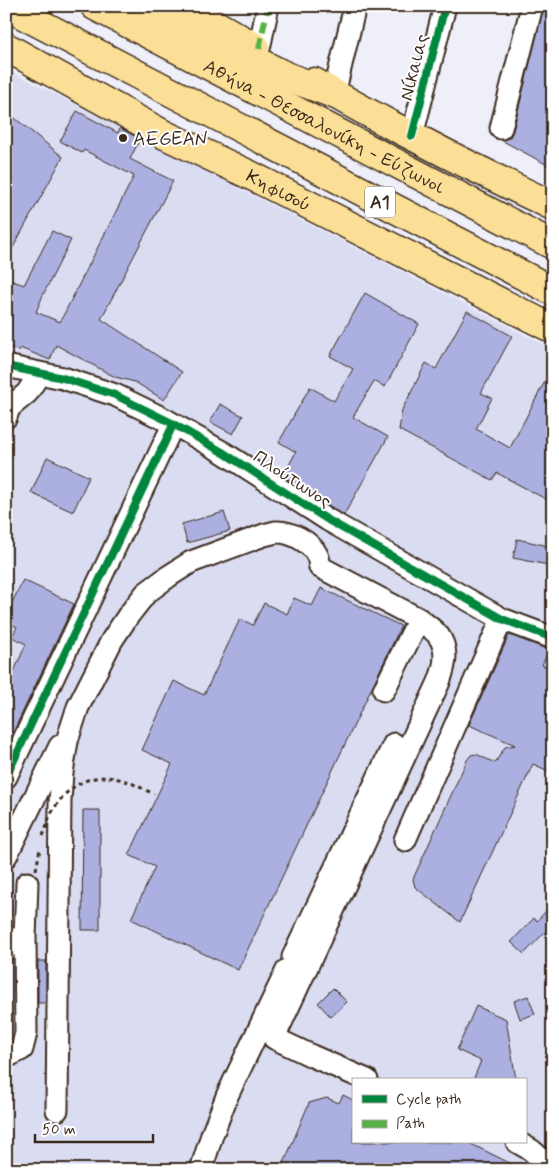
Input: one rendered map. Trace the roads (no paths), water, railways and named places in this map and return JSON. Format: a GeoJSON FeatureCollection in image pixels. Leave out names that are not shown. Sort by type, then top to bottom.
{"type":"FeatureCollection","features":[{"type":"Feature","properties":{"kind":"main road","name":"Α1"},"geometry":{"type":"LineString","coordinates":[[6,6],[553,292]]}},
{"type":"Feature","properties":{"kind":"main road","name":"Αθήνα - Θεσσαλονίκη - Εύζωνοι"},"geometry":{"type":"LineString","coordinates":[[95,6],[553,245]]}},
{"type":"Feature","properties":{"kind":"main road"},"geometry":{"type":"LineString","coordinates":[[147,6],[288,77],[334,94]]}},
{"type":"Feature","properties":{"kind":"main road"},"geometry":{"type":"LineString","coordinates":[[182,6],[334,94],[489,176],[553,206]]}},
{"type":"Feature","properties":{"kind":"main road","name":"Κηφισού"},"geometry":{"type":"LineString","coordinates":[[6,47],[163,134],[261,181],[553,329]]}},
{"type":"Feature","properties":{"kind":"street"},"geometry":{"type":"LineString","coordinates":[[259,49],[268,6]]}},
{"type":"Feature","properties":{"kind":"street"},"geometry":{"type":"LineString","coordinates":[[334,94],[355,6]]}},
{"type":"Feature","properties":{"kind":"street","name":"Νίκαιας"},"geometry":{"type":"LineString","coordinates":[[412,136],[445,6]]}},
{"type":"Feature","properties":{"kind":"street"},"geometry":{"type":"LineString","coordinates":[[502,128],[532,6]]}},
{"type":"Feature","properties":{"kind":"street","name":"Πλούτωνος"},"geometry":{"type":"LineString","coordinates":[[6,366],[62,378],[115,394],[224,453],[328,520],[502,619],[553,638]]}},
{"type":"Feature","properties":{"kind":"street"},"geometry":{"type":"LineString","coordinates":[[7,410],[27,393],[40,373]]}},
{"type":"Feature","properties":{"kind":"street"},"geometry":{"type":"LineString","coordinates":[[6,777],[173,425]]}},
{"type":"Feature","properties":{"kind":"street"},"geometry":{"type":"LineString","coordinates":[[6,856],[112,640],[146,593],[192,562],[264,535],[276,532],[286,533],[307,543],[318,556],[320,566],[419,619],[438,634],[444,648],[445,666],[439,682],[274,1038],[362,1078]]}},
{"type":"Feature","properties":{"kind":"street"},"geometry":{"type":"LineString","coordinates":[[384,690],[419,619]]}},
{"type":"Feature","properties":{"kind":"street"},"geometry":{"type":"LineString","coordinates":[[201,1170],[226,1096],[432,668],[437,653],[435,640],[430,630],[419,619]]}},
{"type":"Feature","properties":{"kind":"street"},"geometry":{"type":"LineString","coordinates":[[405,840],[502,619]]}},
{"type":"Feature","properties":{"kind":"street"},"geometry":{"type":"LineString","coordinates":[[57,1110],[60,801],[67,741],[78,707]]}},
{"type":"Feature","properties":{"kind":"street"},"geometry":{"type":"LineString","coordinates":[[6,1057],[22,1050],[26,1033],[25,938],[27,883]]}},
{"type":"Feature","properties":{"kind":"street"},"geometry":{"type":"LineString","coordinates":[[6,949],[11,939],[25,938]]}},
{"type":"Feature","properties":{"kind":"street"},"geometry":{"type":"LineString","coordinates":[[520,1144],[531,1150],[553,1169]]}},
{"type":"Feature","properties":{"kind":"place","name":"AEGEAN"},"geometry":{"type":"Point","coordinates":[123,138]}}]}
